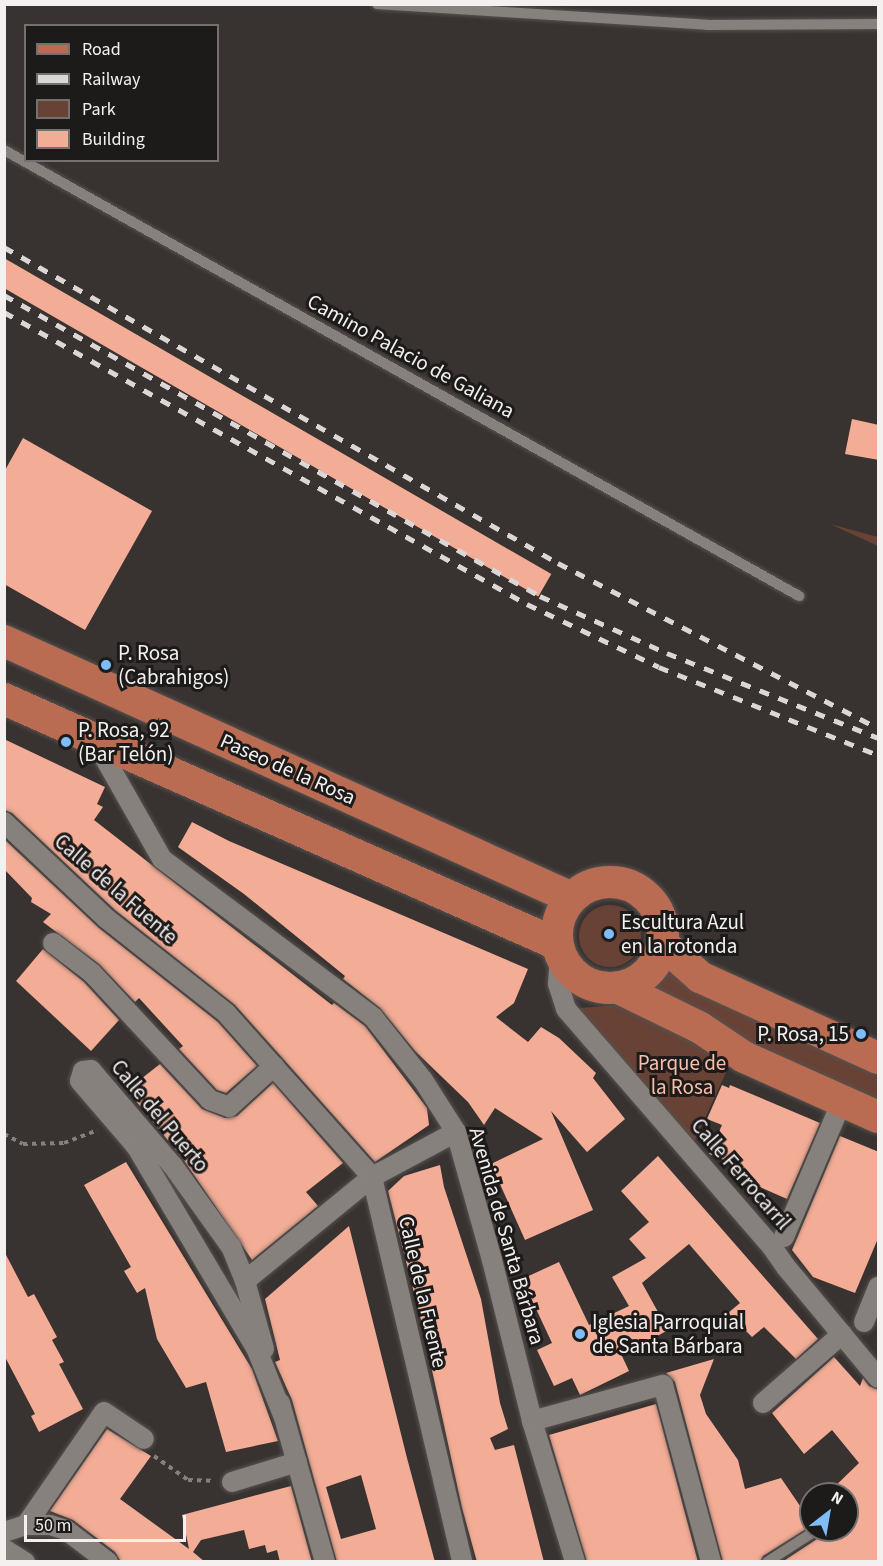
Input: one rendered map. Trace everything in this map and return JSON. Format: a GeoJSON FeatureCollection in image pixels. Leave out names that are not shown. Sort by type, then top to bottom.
{"type":"FeatureCollection","features":[{"type":"Feature","properties":{"kind":"main road","name":"Paseo de la Rosa"},"geometry":{"type":"LineString","coordinates":[[4,641],[572,898]]}},
{"type":"Feature","properties":{"kind":"main road"},"geometry":{"type":"LineString","coordinates":[[4,699],[559,949],[578,978],[605,988],[620,988],[643,977],[652,968],[663,944],[663,925],[656,907],[643,892],[626,884],[606,882],[588,886],[572,898],[559,919],[559,949]]}},
{"type":"Feature","properties":{"kind":"main road"},"geometry":{"type":"LineString","coordinates":[[663,944],[700,977],[879,1058]]}},
{"type":"Feature","properties":{"kind":"main road"},"geometry":{"type":"LineString","coordinates":[[620,988],[699,1027],[744,1056],[879,1117]]}},
{"type":"Feature","properties":{"kind":"street","name":"Avenida de Santa Bárbara"},"geometry":{"type":"LineString","coordinates":[[95,740],[162,858],[373,1017],[423,1080],[456,1132],[492,1260],[532,1421],[575,1562]]}},
{"type":"Feature","properties":{"kind":"street","name":"Calle de la Fuente"},"geometry":{"type":"LineString","coordinates":[[4,822],[107,919],[226,1013],[372,1177],[462,1562]]}},
{"type":"Feature","properties":{"kind":"street"},"geometry":{"type":"LineString","coordinates":[[53,943],[92,973],[210,1100],[229,1107],[274,1066]]}},
{"type":"Feature","properties":{"kind":"street","name":"Calle Ferrocarril"},"geometry":{"type":"LineString","coordinates":[[559,949],[558,984],[566,1010],[772,1247],[786,1267],[879,1378]]}},
{"type":"Feature","properties":{"kind":"street","name":"Calle del Puerto"},"geometry":{"type":"LineString","coordinates":[[283,1415],[257,1350],[136,1146],[80,1081],[83,1071],[92,1070],[173,1166],[231,1247],[245,1281],[325,1562]]}},
{"type":"Feature","properties":{"kind":"street"},"geometry":{"type":"LineString","coordinates":[[784,1237],[842,1101]]}},
{"type":"Feature","properties":{"kind":"street"},"geometry":{"type":"LineString","coordinates":[[245,1281],[372,1177],[456,1132]]}},
{"type":"Feature","properties":{"kind":"street"},"geometry":{"type":"LineString","coordinates":[[864,1322],[879,1287]]}},
{"type":"Feature","properties":{"kind":"street"},"geometry":{"type":"LineString","coordinates":[[763,1403],[842,1334]]}},
{"type":"Feature","properties":{"kind":"street"},"geometry":{"type":"LineString","coordinates":[[532,1421],[663,1385],[711,1562]]}},
{"type":"Feature","properties":{"kind":"street"},"geometry":{"type":"LineString","coordinates":[[26,1525],[104,1412],[144,1440]]}},
{"type":"Feature","properties":{"kind":"street"},"geometry":{"type":"LineString","coordinates":[[232,1482],[297,1462]]}},
{"type":"Feature","properties":{"kind":"street"},"geometry":{"type":"LineString","coordinates":[[4,1532],[26,1525],[50,1525],[66,1530],[108,1562]]}},
{"type":"Feature","properties":{"kind":"street"},"geometry":{"type":"LineString","coordinates":[[4,1549],[25,1562]]}},
{"type":"Feature","properties":{"kind":"lane"},"geometry":{"type":"LineString","coordinates":[[377,4],[707,25],[879,24]]}},
{"type":"Feature","properties":{"kind":"lane","name":"Camino Palacio de Galiana"},"geometry":{"type":"LineString","coordinates":[[4,150],[24,161]]}},
{"type":"Feature","properties":{"kind":"lane","name":"Camino Palacio de Galiana"},"geometry":{"type":"LineString","coordinates":[[25,162],[799,596]]}},
{"type":"Feature","properties":{"kind":"lane"},"geometry":{"type":"LineString","coordinates":[[767,1562],[799,1541]]}},
{"type":"Feature","properties":{"kind":"path"},"geometry":{"type":"LineString","coordinates":[[4,1134],[23,1144],[64,1143],[116,1123]]}},
{"type":"Feature","properties":{"kind":"path"},"geometry":{"type":"LineString","coordinates":[[144,1440],[155,1447],[154,1458],[188,1480],[232,1482]]}},
{"type":"Feature","properties":{"kind":"green space"},"geometry":{"type":"Polygon","coordinates":[[[830,524],[878,537],[878,546],[830,524]]]}},
{"type":"Feature","properties":{"kind":"green space"},"geometry":{"type":"Polygon","coordinates":[[[610,905],[632,914],[641,936],[632,958],[610,967],[588,958],[579,936],[588,914],[610,905]]]}},
{"type":"Feature","properties":{"kind":"green space"},"geometry":{"type":"Polygon","coordinates":[[[674,964],[878,1064],[878,1110],[649,993],[674,964]]]}},
{"type":"Feature","properties":{"kind":"green space","name":"Parque de la Rosa"},"geometry":{"type":"Polygon","coordinates":[[[619,1005],[734,1055],[694,1142],[566,1009],[619,1005]]]}},
{"type":"Feature","properties":{"kind":"building"},"geometry":{"type":"Polygon","coordinates":[[[4,258],[551,574],[538,597],[4,288],[4,258]]]}},
{"type":"Feature","properties":{"kind":"building"},"geometry":{"type":"Polygon","coordinates":[[[852,419],[879,425],[879,460],[845,454],[852,419]]]}},
{"type":"Feature","properties":{"kind":"building"},"geometry":{"type":"Polygon","coordinates":[[[23,438],[152,511],[85,630],[4,584],[4,472],[23,438]]]}},
{"type":"Feature","properties":{"kind":"building"},"geometry":{"type":"Polygon","coordinates":[[[4,739],[105,787],[97,804],[103,807],[94,820],[332,1005],[334,1003],[365,1026],[427,1108],[429,1125],[375,1162],[235,1005],[115,910],[12,813],[4,810],[4,739]]]}},
{"type":"Feature","properties":{"kind":"building"},"geometry":{"type":"Polygon","coordinates":[[[192,822],[229,841],[528,969],[514,1003],[496,1017],[528,1042],[541,1027],[559,1038],[596,1073],[593,1078],[625,1119],[587,1152],[551,1111],[593,1210],[525,1240],[491,1164],[543,1139],[495,1108],[484,1125],[468,1102],[415,1051],[380,1008],[343,979],[345,976],[244,894],[178,847],[192,822]]]}},
{"type":"Feature","properties":{"kind":"building"},"geometry":{"type":"Polygon","coordinates":[[[4,839],[99,928],[218,1022],[257,1066],[226,1093],[217,1090],[179,1049],[183,1046],[139,998],[135,1002],[99,964],[43,922],[51,914],[31,902],[32,898],[4,869],[4,839]]]}},
{"type":"Feature","properties":{"kind":"building"},"geometry":{"type":"Polygon","coordinates":[[[43,949],[84,982],[119,1020],[91,1051],[16,981],[43,949]]]}},
{"type":"Feature","properties":{"kind":"building"},"geometry":{"type":"Polygon","coordinates":[[[160,1064],[202,1109],[225,1118],[237,1116],[273,1083],[343,1163],[306,1192],[318,1206],[252,1260],[183,1159],[127,1090],[160,1064]]]}},
{"type":"Feature","properties":{"kind":"building"},"geometry":{"type":"Polygon","coordinates":[[[722,1085],[729,1088],[730,1085],[820,1123],[787,1199],[742,1179],[743,1175],[733,1170],[735,1167],[709,1154],[722,1125],[707,1119],[722,1085]]]}},
{"type":"Feature","properties":{"kind":"building"},"geometry":{"type":"Polygon","coordinates":[[[840,1136],[879,1152],[879,1236],[855,1293],[813,1277],[792,1250],[840,1136]]]}},
{"type":"Feature","properties":{"kind":"building"},"geometry":{"type":"Polygon","coordinates":[[[658,1156],[818,1339],[796,1359],[764,1327],[752,1337],[728,1313],[740,1303],[689,1244],[642,1283],[668,1330],[622,1356],[629,1371],[580,1395],[572,1378],[554,1386],[537,1350],[552,1343],[522,1279],[559,1262],[589,1325],[629,1306],[612,1277],[646,1258],[629,1239],[649,1222],[621,1191],[658,1156]]]}},
{"type":"Feature","properties":{"kind":"building"},"geometry":{"type":"Polygon","coordinates":[[[126,1162],[252,1369],[278,1441],[226,1452],[206,1382],[186,1388],[157,1339],[145,1288],[137,1293],[124,1271],[131,1267],[84,1185],[126,1162]]]}},
{"type":"Feature","properties":{"kind":"building"},"geometry":{"type":"Polygon","coordinates":[[[440,1165],[444,1187],[481,1299],[500,1403],[508,1429],[490,1438],[495,1450],[514,1445],[544,1562],[477,1562],[462,1508],[421,1320],[388,1191],[404,1176],[440,1165]]]}},
{"type":"Feature","properties":{"kind":"building"},"geometry":{"type":"Polygon","coordinates":[[[349,1226],[435,1562],[337,1562],[292,1400],[275,1362],[280,1360],[265,1299],[349,1226]],[[361,1475],[326,1487],[341,1539],[376,1529],[361,1475]]]}},
{"type":"Feature","properties":{"kind":"building"},"geometry":{"type":"Polygon","coordinates":[[[4,1251],[28,1297],[34,1294],[57,1337],[52,1340],[64,1362],[59,1364],[83,1409],[39,1432],[31,1416],[35,1414],[4,1355],[4,1251]]]}},
{"type":"Feature","properties":{"kind":"building"},"geometry":{"type":"Polygon","coordinates":[[[834,1357],[860,1386],[863,1378],[869,1386],[879,1390],[879,1562],[782,1562],[812,1542],[859,1542],[859,1482],[839,1482],[859,1463],[832,1430],[804,1454],[772,1413],[834,1357]]]}},
{"type":"Feature","properties":{"kind":"building"},"geometry":{"type":"Polygon","coordinates":[[[714,1359],[700,1395],[706,1414],[738,1460],[745,1489],[781,1478],[799,1504],[799,1534],[763,1556],[760,1562],[723,1562],[675,1382],[666,1373],[714,1359]]]}},
{"type":"Feature","properties":{"kind":"building"},"geometry":{"type":"Polygon","coordinates":[[[656,1404],[698,1562],[587,1562],[549,1435],[656,1404]]]}},
{"type":"Feature","properties":{"kind":"building"},"geometry":{"type":"Polygon","coordinates":[[[107,1429],[151,1456],[120,1499],[189,1549],[182,1515],[291,1486],[312,1562],[280,1562],[277,1550],[267,1553],[265,1545],[249,1549],[244,1530],[201,1540],[193,1552],[205,1562],[121,1562],[115,1552],[73,1520],[50,1511],[107,1429]]]}},
{"type":"Feature","properties":{"kind":"railway"},"geometry":{"type":"LineString","coordinates":[[4,247],[558,563],[878,728]]}},
{"type":"Feature","properties":{"kind":"railway"},"geometry":{"type":"LineString","coordinates":[[4,295],[540,596],[667,653],[878,738]]}},
{"type":"Feature","properties":{"kind":"railway"},"geometry":{"type":"LineString","coordinates":[[4,312],[527,604],[659,667],[878,755]]}},
{"type":"Feature","properties":{"kind":"place","name":"P. Rosa (Cabrahigos)"},"geometry":{"type":"Point","coordinates":[106,665]}},
{"type":"Feature","properties":{"kind":"place","name":"P. Rosa, 92 (Bar Telón)"},"geometry":{"type":"Point","coordinates":[66,742]}},
{"type":"Feature","properties":{"kind":"place","name":"Escultura Azul en la rotonda"},"geometry":{"type":"Point","coordinates":[609,934]}},
{"type":"Feature","properties":{"kind":"place","name":"P. Rosa, 15"},"geometry":{"type":"Point","coordinates":[861,1034]}},
{"type":"Feature","properties":{"kind":"place","name":"Iglesia Parroquial de Santa Bárbara"},"geometry":{"type":"Point","coordinates":[580,1334]}}]}
